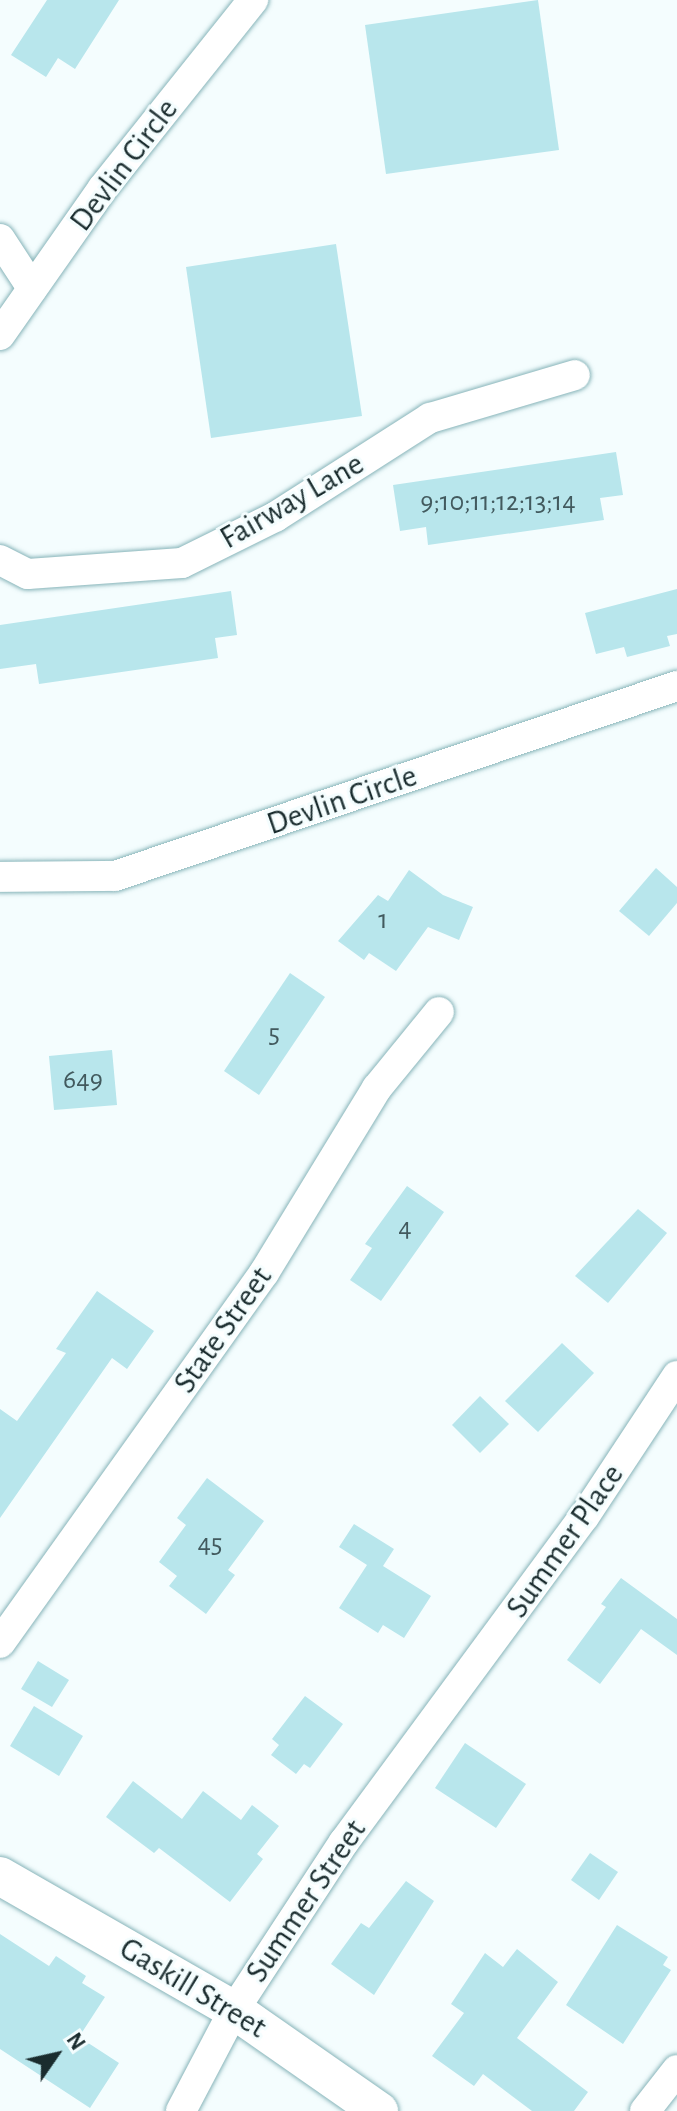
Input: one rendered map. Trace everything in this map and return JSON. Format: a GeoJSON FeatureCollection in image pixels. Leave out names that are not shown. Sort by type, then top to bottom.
{"type":"FeatureCollection","features":[{"type":"Feature","properties":{"kind":"street","name":"Devlin Circle"},"geometry":{"type":"LineString","coordinates":[[0,335],[103,188],[253,0]]}},
{"type":"Feature","properties":{"kind":"street"},"geometry":{"type":"LineString","coordinates":[[0,239],[32,288]]}},
{"type":"Feature","properties":{"kind":"street","name":"Fairway Lane"},"geometry":{"type":"LineString","coordinates":[[0,560],[28,574],[182,563],[275,517],[430,418],[575,375]]}},
{"type":"Feature","properties":{"kind":"street","name":"Devlin Circle"},"geometry":{"type":"LineString","coordinates":[[0,877],[115,876],[677,686]]}},
{"type":"Feature","properties":{"kind":"street","name":"State Street"},"geometry":{"type":"LineString","coordinates":[[0,1643],[264,1273],[377,1088],[439,1012]]}},
{"type":"Feature","properties":{"kind":"street","name":"Summer Place"},"geometry":{"type":"LineString","coordinates":[[450,1703],[677,1376]]}},
{"type":"Feature","properties":{"kind":"street","name":"Summer Street"},"geometry":{"type":"LineString","coordinates":[[181,2111],[234,2010],[344,1842],[450,1703]]}},
{"type":"Feature","properties":{"kind":"street","name":"Gaskill Street"},"geometry":{"type":"LineString","coordinates":[[0,1876],[234,2010],[379,2111]]}},
{"type":"Feature","properties":{"kind":"street"},"geometry":{"type":"LineString","coordinates":[[645,2111],[677,2070]]}},
{"type":"Feature","properties":{"kind":"building"},"geometry":{"type":"Polygon","coordinates":[[[47,0],[119,0],[75,69],[58,58],[46,77],[11,55],[47,0]]]}},
{"type":"Feature","properties":{"kind":"building"},"geometry":{"type":"Polygon","coordinates":[[[538,0],[559,150],[386,174],[365,25],[538,0]]]}},
{"type":"Feature","properties":{"kind":"building"},"geometry":{"type":"Polygon","coordinates":[[[336,244],[362,416],[211,438],[186,267],[336,244]]]}},
{"type":"Feature","properties":{"kind":"building"},"geometry":{"type":"Polygon","coordinates":[[[616,452],[623,495],[600,498],[604,520],[428,545],[426,527],[400,531],[393,485],[616,452]]]}},
{"type":"Feature","properties":{"kind":"building"},"geometry":{"type":"Polygon","coordinates":[[[677,589],[677,634],[667,636],[670,646],[627,657],[624,647],[596,654],[585,613],[677,589]]]}},
{"type":"Feature","properties":{"kind":"building"},"geometry":{"type":"Polygon","coordinates":[[[231,591],[237,635],[215,638],[218,658],[39,684],[36,664],[0,669],[0,625],[231,591]]]}},
{"type":"Feature","properties":{"kind":"building"},"geometry":{"type":"Polygon","coordinates":[[[656,868],[677,887],[677,903],[649,936],[619,911],[656,868]]]}},
{"type":"Feature","properties":{"kind":"building"},"geometry":{"type":"Polygon","coordinates":[[[409,870],[443,895],[473,907],[459,940],[428,927],[396,971],[369,953],[364,960],[338,941],[378,895],[388,901],[409,870]]]}},
{"type":"Feature","properties":{"kind":"building"},"geometry":{"type":"Polygon","coordinates":[[[290,973],[325,997],[259,1095],[224,1071],[290,973]]]}},
{"type":"Feature","properties":{"kind":"building"},"geometry":{"type":"Polygon","coordinates":[[[112,1050],[117,1105],[54,1110],[49,1056],[112,1050]]]}},
{"type":"Feature","properties":{"kind":"building"},"geometry":{"type":"Polygon","coordinates":[[[407,1186],[444,1212],[381,1301],[350,1280],[372,1248],[365,1244],[407,1186]]]}},
{"type":"Feature","properties":{"kind":"building"},"geometry":{"type":"Polygon","coordinates":[[[638,1209],[667,1233],[608,1303],[575,1276],[638,1209]]]}},
{"type":"Feature","properties":{"kind":"building"},"geometry":{"type":"Polygon","coordinates":[[[97,1291],[154,1331],[127,1369],[112,1358],[0,1518],[0,1409],[17,1421],[66,1353],[56,1349],[97,1291]]]}},
{"type":"Feature","properties":{"kind":"building"},"geometry":{"type":"Polygon","coordinates":[[[562,1343],[594,1373],[538,1432],[505,1401],[562,1343]]]}},
{"type":"Feature","properties":{"kind":"building"},"geometry":{"type":"Polygon","coordinates":[[[480,1396],[509,1424],[480,1453],[452,1425],[480,1396]]]}},
{"type":"Feature","properties":{"kind":"building"},"geometry":{"type":"Polygon","coordinates":[[[207,1478],[264,1521],[228,1570],[235,1575],[206,1614],[169,1586],[177,1576],[159,1562],[186,1525],[177,1518],[207,1478]]]}},
{"type":"Feature","properties":{"kind":"building"},"geometry":{"type":"Polygon","coordinates":[[[354,1524],[394,1549],[383,1566],[431,1596],[404,1638],[383,1625],[378,1633],[339,1608],[367,1565],[339,1547],[354,1524]]]}},
{"type":"Feature","properties":{"kind":"building"},"geometry":{"type":"Polygon","coordinates":[[[621,1578],[677,1619],[677,1655],[641,1629],[600,1684],[567,1660],[606,1607],[601,1604],[621,1578]]]}},
{"type":"Feature","properties":{"kind":"building"},"geometry":{"type":"Polygon","coordinates":[[[38,1661],[69,1680],[52,1707],[21,1689],[38,1661]]]}},
{"type":"Feature","properties":{"kind":"building"},"geometry":{"type":"Polygon","coordinates":[[[305,1696],[343,1724],[310,1768],[304,1764],[296,1774],[271,1755],[279,1745],[272,1739],[305,1696]]]}},
{"type":"Feature","properties":{"kind":"building"},"geometry":{"type":"Polygon","coordinates":[[[34,1706],[83,1736],[59,1776],[10,1746],[34,1706]]]}},
{"type":"Feature","properties":{"kind":"building"},"geometry":{"type":"Polygon","coordinates":[[[465,1743],[526,1784],[496,1828],[435,1788],[465,1743]]]}},
{"type":"Feature","properties":{"kind":"building"},"geometry":{"type":"Polygon","coordinates":[[[133,1781],[182,1819],[203,1791],[241,1820],[252,1805],[279,1826],[257,1854],[263,1859],[230,1902],[159,1848],[154,1853],[106,1817],[133,1781]]]}},
{"type":"Feature","properties":{"kind":"building"},"geometry":{"type":"Polygon","coordinates":[[[590,1853],[618,1872],[599,1900],[571,1880],[590,1853]]]}},
{"type":"Feature","properties":{"kind":"building"},"geometry":{"type":"Polygon","coordinates":[[[406,1881],[434,1901],[374,1995],[331,1964],[361,1923],[369,1928],[406,1881]]]}},
{"type":"Feature","properties":{"kind":"building"},"geometry":{"type":"Polygon","coordinates":[[[617,1925],[668,1957],[663,1965],[671,1970],[623,2044],[566,2005],[617,1925]]]}},
{"type":"Feature","properties":{"kind":"building"},"geometry":{"type":"Polygon","coordinates":[[[0,1934],[49,1966],[56,1956],[86,1976],[82,1983],[105,1997],[79,2037],[119,2063],[90,2108],[0,2049],[0,1934]]]}},
{"type":"Feature","properties":{"kind":"building"},"geometry":{"type":"Polygon","coordinates":[[[517,1949],[558,1982],[517,2038],[588,2092],[574,2111],[532,2111],[483,2074],[474,2086],[432,2056],[464,2013],[451,2004],[485,1953],[503,1967],[517,1949]]]}}]}
